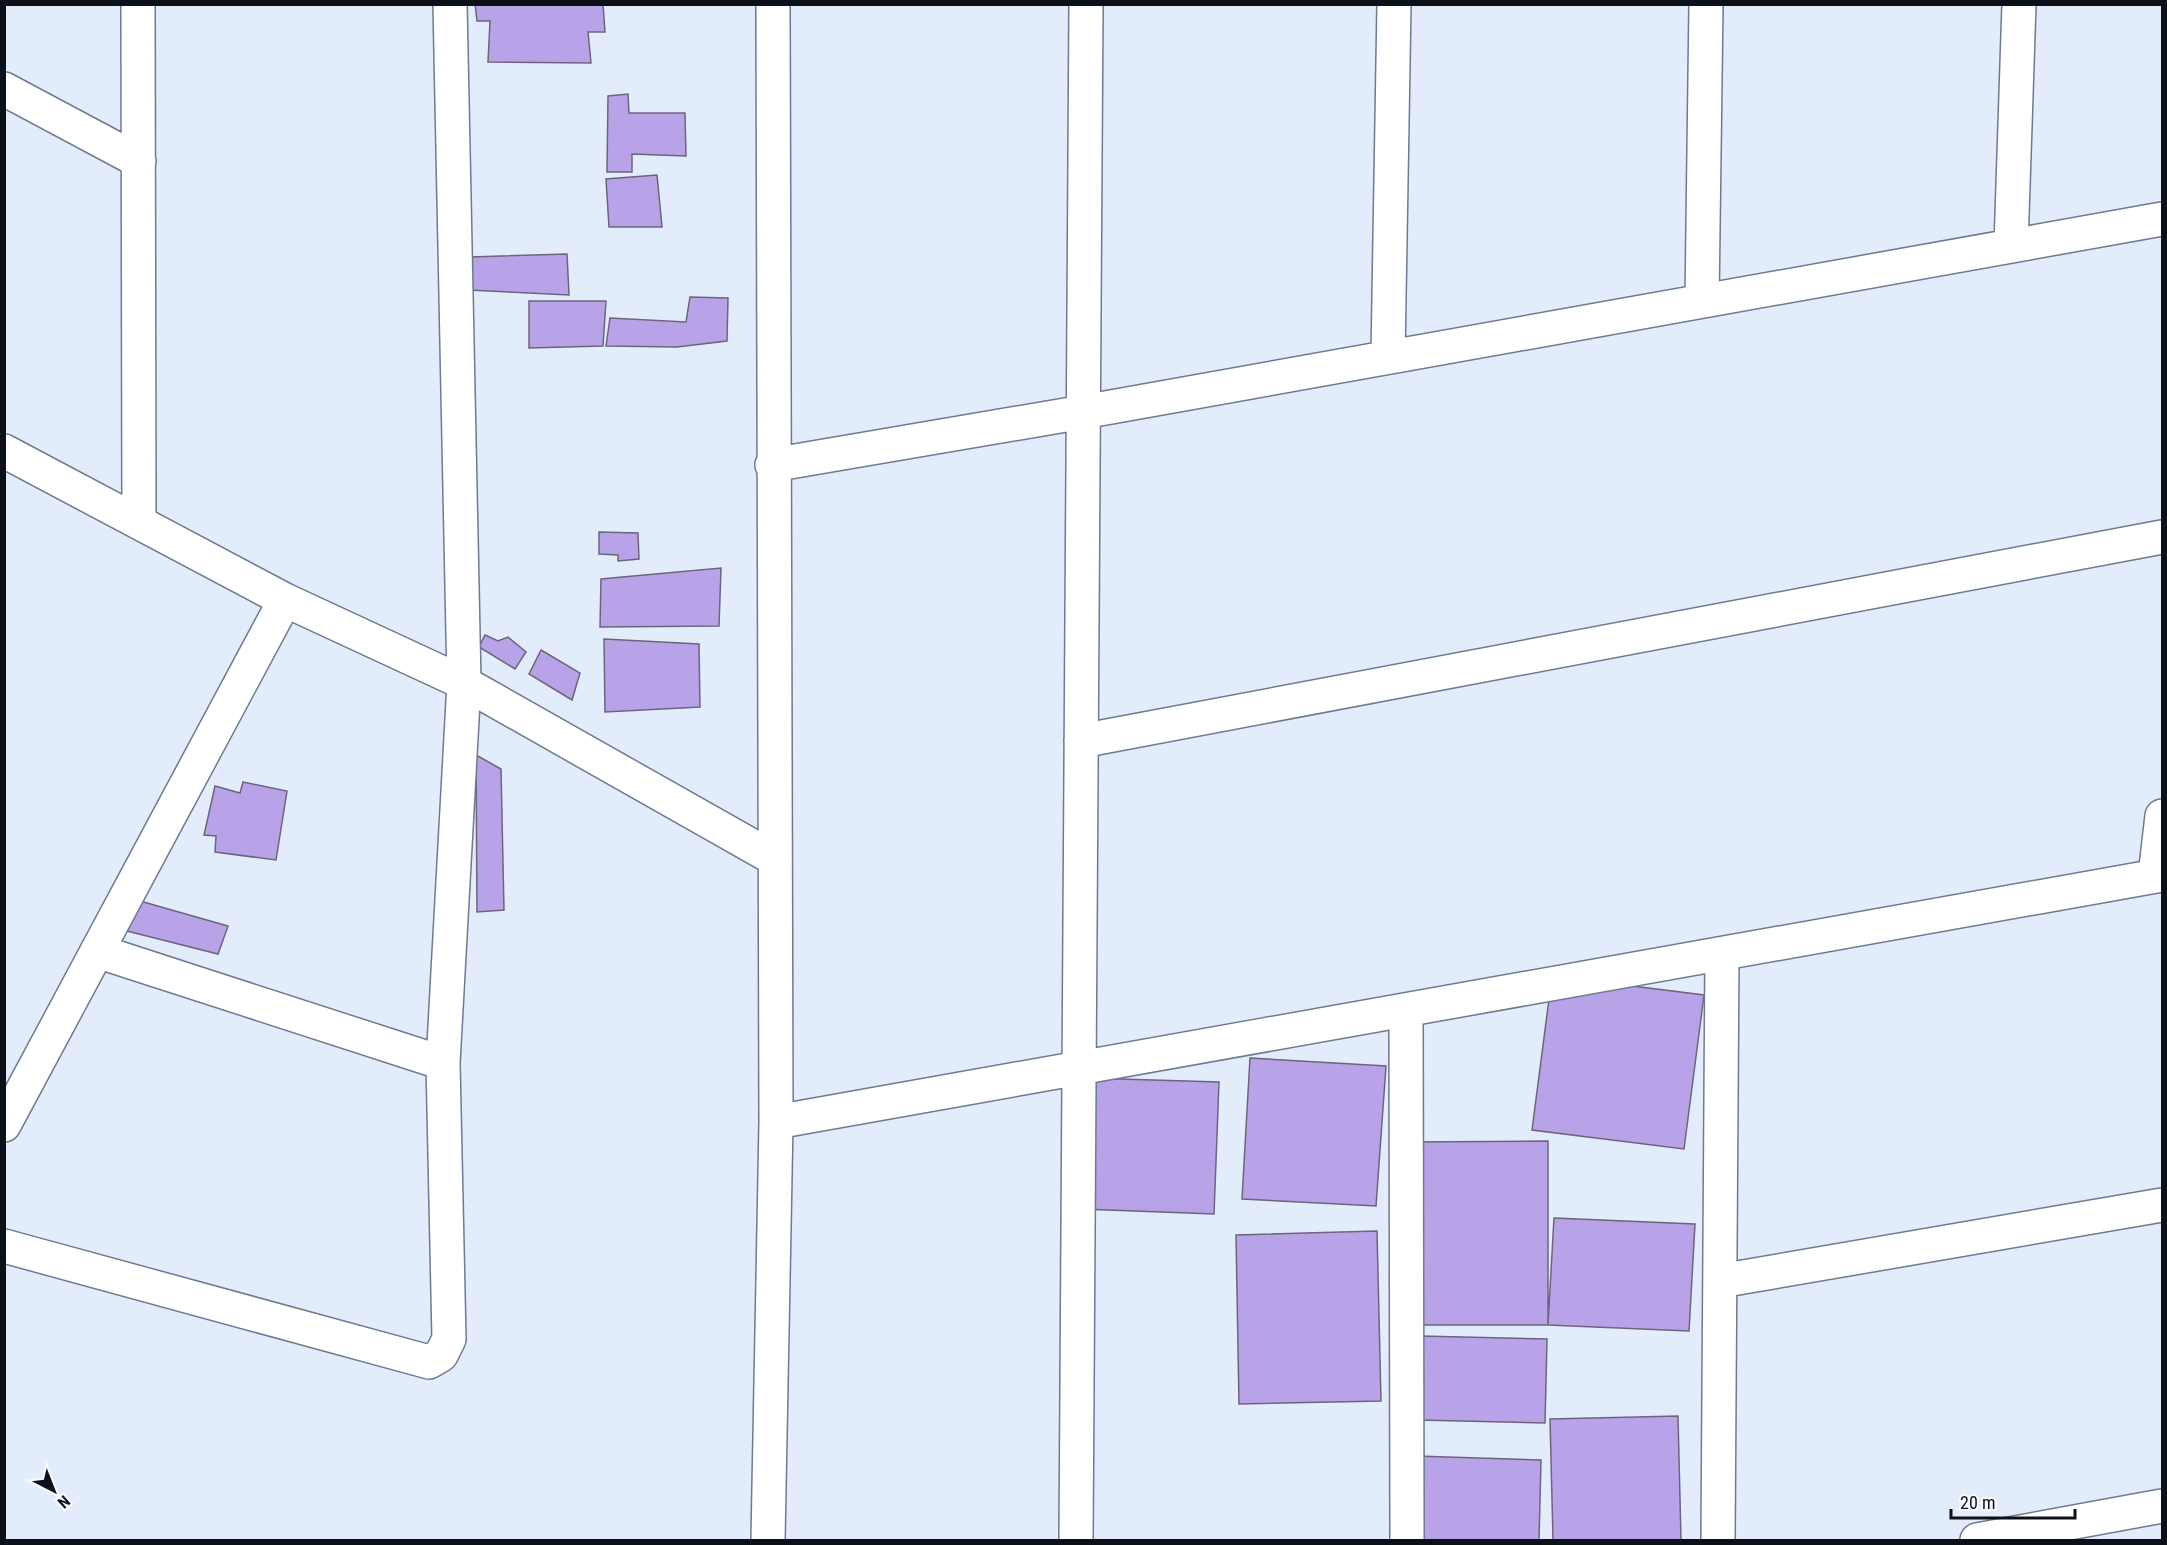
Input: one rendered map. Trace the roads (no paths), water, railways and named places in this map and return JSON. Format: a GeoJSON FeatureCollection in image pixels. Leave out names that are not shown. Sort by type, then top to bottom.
{"type":"FeatureCollection","features":[{"type":"Feature","properties":{"kind":"street"},"geometry":{"type":"LineString","coordinates":[[138,4],[139,522]]}},
{"type":"Feature","properties":{"kind":"street"},"geometry":{"type":"LineString","coordinates":[[4,1246],[429,1362],[441,1355],[449,1339],[442,1063],[464,683],[450,4]]}},
{"type":"Feature","properties":{"kind":"street"},"geometry":{"type":"LineString","coordinates":[[768,1540],[776,1122],[772,465],[773,4]]}},
{"type":"Feature","properties":{"kind":"street"},"geometry":{"type":"LineString","coordinates":[[1076,1540],[1086,4]]}},
{"type":"Feature","properties":{"kind":"street"},"geometry":{"type":"LineString","coordinates":[[1388,356],[1394,4]]}},
{"type":"Feature","properties":{"kind":"street"},"geometry":{"type":"LineString","coordinates":[[1702,301],[1707,4]]}},
{"type":"Feature","properties":{"kind":"street"},"geometry":{"type":"LineString","coordinates":[[2011,246],[2019,4]]}},
{"type":"Feature","properties":{"kind":"street"},"geometry":{"type":"LineString","coordinates":[[4,89],[139,161]]}},
{"type":"Feature","properties":{"kind":"street"},"geometry":{"type":"LineString","coordinates":[[772,465],[1083,412],[2163,219]]}},
{"type":"Feature","properties":{"kind":"street"},"geometry":{"type":"LineString","coordinates":[[4,451],[285,600],[464,683],[775,859]]}},
{"type":"Feature","properties":{"kind":"street"},"geometry":{"type":"LineString","coordinates":[[1081,741],[2163,537]]}},
{"type":"Feature","properties":{"kind":"street"},"geometry":{"type":"LineString","coordinates":[[4,1125],[285,600]]}},
{"type":"Feature","properties":{"kind":"street"},"geometry":{"type":"LineString","coordinates":[[776,1122],[2159,876],[2163,816]]}},
{"type":"Feature","properties":{"kind":"street"},"geometry":{"type":"LineString","coordinates":[[97,951],[442,1063]]}},
{"type":"Feature","properties":{"kind":"street"},"geometry":{"type":"LineString","coordinates":[[1718,1540],[1722,954]]}},
{"type":"Feature","properties":{"kind":"street"},"geometry":{"type":"LineString","coordinates":[[1406,1010],[1407,1540]]}},
{"type":"Feature","properties":{"kind":"street"},"geometry":{"type":"LineString","coordinates":[[1720,1281],[2163,1205]]}},
{"type":"Feature","properties":{"kind":"street"},"geometry":{"type":"LineString","coordinates":[[1977,1540],[2011,1538],[2163,1506]]}}]}
